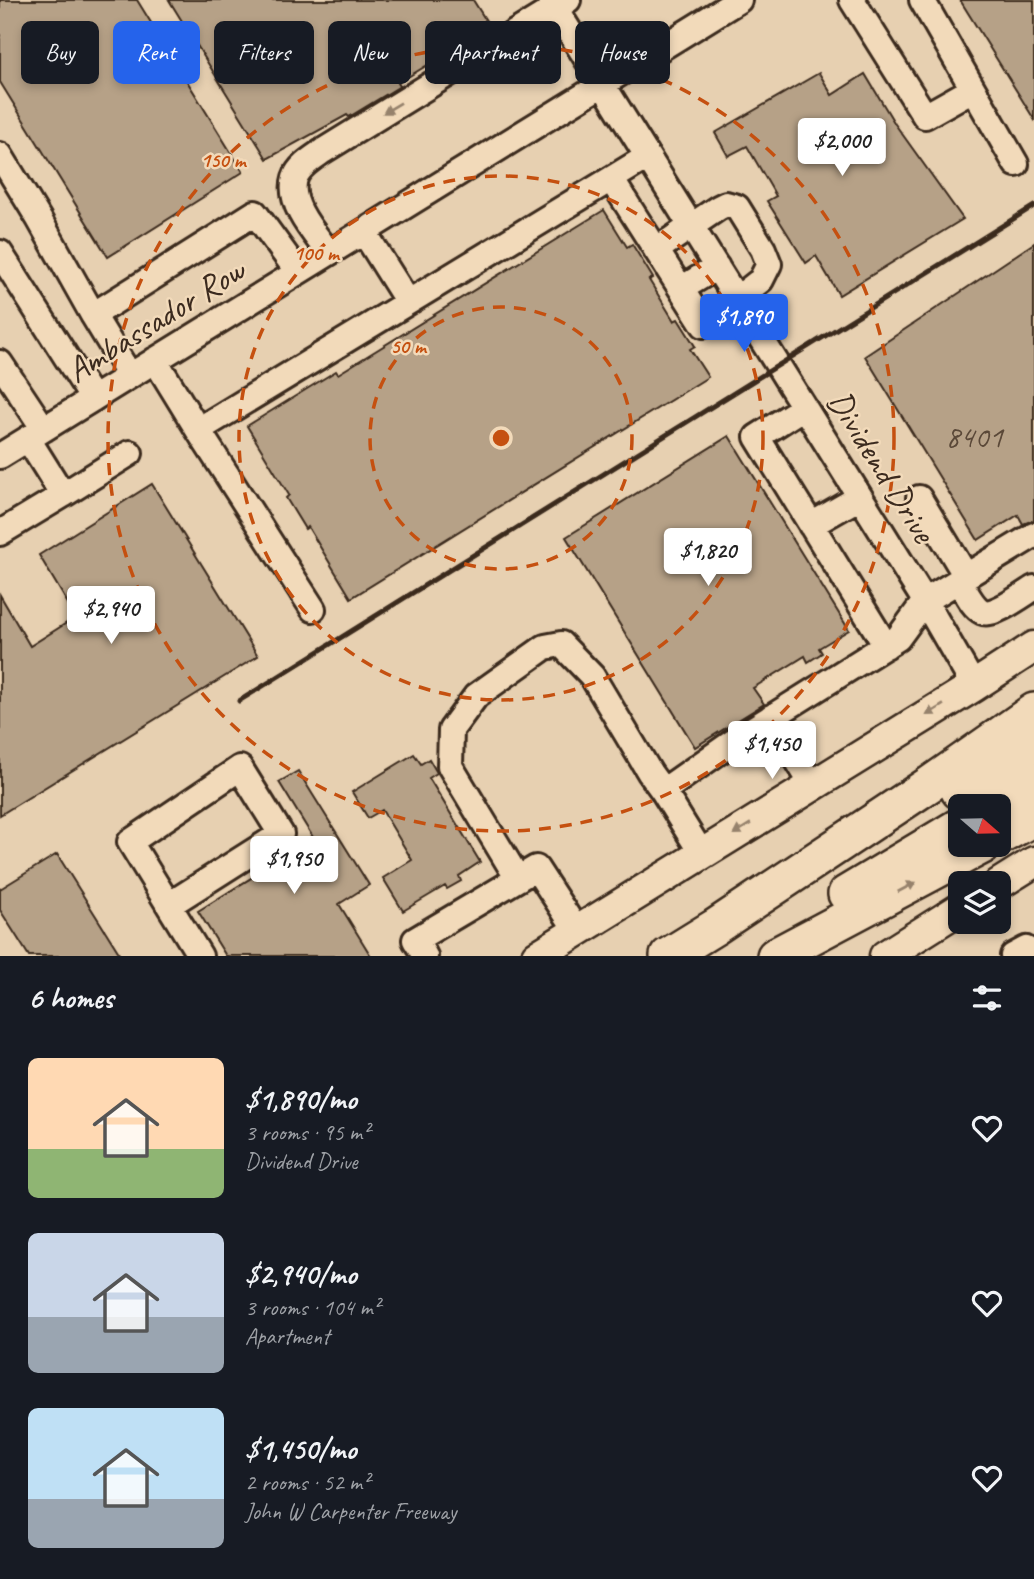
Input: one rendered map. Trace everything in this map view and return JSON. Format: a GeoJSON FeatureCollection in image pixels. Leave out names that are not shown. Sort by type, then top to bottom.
{"type":"FeatureCollection","features":[{"type":"Feature","properties":{"kind":"highway"},"geometry":{"type":"LineString","coordinates":[[668,956],[930,784],[1034,711]]}},
{"type":"Feature","properties":{"kind":"highway"},"geometry":{"type":"LineString","coordinates":[[715,927],[796,893],[1034,744]]}},
{"type":"Feature","properties":{"kind":"highway"},"geometry":{"type":"LineString","coordinates":[[1012,794],[1034,781]]}},
{"type":"Feature","properties":{"kind":"highway"},"geometry":{"type":"LineString","coordinates":[[1012,830],[1034,818]]}},
{"type":"Feature","properties":{"kind":"highway"},"geometry":{"type":"LineString","coordinates":[[778,954],[821,909],[948,833]]}},
{"type":"Feature","properties":{"kind":"highway"},"geometry":{"type":"LineString","coordinates":[[778,954],[959,858]]}},
{"type":"Feature","properties":{"kind":"main road"},"geometry":{"type":"LineString","coordinates":[[537,956],[1034,647]]}},
{"type":"Feature","properties":{"kind":"main road"},"geometry":{"type":"LineString","coordinates":[[1011,876],[1034,862]]}},
{"type":"Feature","properties":{"kind":"main road"},"geometry":{"type":"LineString","coordinates":[[897,953],[948,917]]}},
{"type":"Feature","properties":{"kind":"street","name":"Ambassador Row"},"geometry":{"type":"LineString","coordinates":[[0,456],[739,0]]}},
{"type":"Feature","properties":{"kind":"street"},"geometry":{"type":"LineString","coordinates":[[852,0],[925,116],[973,89]]}},
{"type":"Feature","properties":{"kind":"street"},"geometry":{"type":"LineString","coordinates":[[922,0],[1016,164]]}},
{"type":"Feature","properties":{"kind":"street","name":"Dividend Drive"},"geometry":{"type":"LineString","coordinates":[[558,3],[602,85],[925,601],[974,686]]}},
{"type":"Feature","properties":{"kind":"street"},"geometry":{"type":"LineString","coordinates":[[329,253],[305,221],[294,198],[295,178],[305,163],[558,3]]}},
{"type":"Feature","properties":{"kind":"street"},"geometry":{"type":"LineString","coordinates":[[0,155],[131,376]]}},
{"type":"Feature","properties":{"kind":"street"},"geometry":{"type":"LineString","coordinates":[[198,429],[648,157]]}},
{"type":"Feature","properties":{"kind":"street"},"geometry":{"type":"LineString","coordinates":[[611,179],[704,326],[761,280],[769,264],[763,249],[737,207],[726,204],[656,250]]}},
{"type":"Feature","properties":{"kind":"street"},"geometry":{"type":"LineString","coordinates":[[93,315],[256,213],[298,272]]}},
{"type":"Feature","properties":{"kind":"street"},"geometry":{"type":"LineString","coordinates":[[364,232],[408,302]]}},
{"type":"Feature","properties":{"kind":"street"},"geometry":{"type":"LineString","coordinates":[[0,253],[93,399]]}},
{"type":"Feature","properties":{"kind":"street"},"geometry":{"type":"LineString","coordinates":[[681,289],[716,267]]}},
{"type":"Feature","properties":{"kind":"street"},"geometry":{"type":"LineString","coordinates":[[155,360],[313,609]]}},
{"type":"Feature","properties":{"kind":"street"},"geometry":{"type":"LineString","coordinates":[[2,372],[36,434],[62,495]]}},
{"type":"Feature","properties":{"kind":"street"},"geometry":{"type":"LineString","coordinates":[[804,407],[757,437],[886,646]]}},
{"type":"Feature","properties":{"kind":"street"},"geometry":{"type":"LineString","coordinates":[[0,533],[130,453]]}},
{"type":"Feature","properties":{"kind":"street"},"geometry":{"type":"LineString","coordinates":[[811,524],[860,497]]}},
{"type":"Feature","properties":{"kind":"street"},"geometry":{"type":"LineString","coordinates":[[919,498],[981,612],[988,614],[996,611],[1034,588]]}},
{"type":"Feature","properties":{"kind":"street"},"geometry":{"type":"LineString","coordinates":[[663,791],[740,737],[898,638],[925,601],[1034,535]]}},
{"type":"Feature","properties":{"kind":"street"},"geometry":{"type":"LineString","coordinates":[[518,878],[450,766],[451,730],[477,696],[545,647],[561,645],[592,676],[650,774],[702,854]]}},
{"type":"Feature","properties":{"kind":"street"},"geometry":{"type":"LineString","coordinates":[[771,717],[813,786]]}},
{"type":"Feature","properties":{"kind":"street"},"geometry":{"type":"LineString","coordinates":[[169,905],[281,834],[240,768],[130,842],[200,956]]}},
{"type":"Feature","properties":{"kind":"street"},"geometry":{"type":"LineString","coordinates":[[425,956],[415,940],[536,867],[577,931]]}},
{"type":"Feature","properties":{"kind":"street"},"geometry":{"type":"LineString","coordinates":[[1013,956],[1026,949],[1034,954]]}},
{"type":"Feature","properties":{"kind":"building"},"geometry":{"type":"Polygon","coordinates":[[[0,0],[137,0],[150,21],[113,21],[113,84],[189,84],[243,172],[108,257],[0,82],[0,0]]]}},
{"type":"Feature","properties":{"kind":"building"},"geometry":{"type":"Polygon","coordinates":[[[169,0],[473,0],[486,21],[425,21],[425,67],[411,75],[411,21],[328,21],[328,84],[400,86],[349,117],[347,115],[267,159],[221,84],[314,84],[314,21],[214,21],[214,73],[200,50],[200,21],[182,21],[169,0]]]}},
{"type":"Feature","properties":{"kind":"building"},"geometry":{"type":"Polygon","coordinates":[[[960,0],[1034,0],[1034,119],[960,0]]]}},
{"type":"Feature","properties":{"kind":"building"},"geometry":{"type":"Polygon","coordinates":[[[819,73],[832,95],[865,74],[895,124],[963,219],[839,295],[816,256],[806,263],[767,201],[776,196],[747,146],[728,156],[715,133],[819,73]]]}},
{"type":"Feature","properties":{"kind":"building"},"geometry":{"type":"Polygon","coordinates":[[[604,210],[627,247],[632,244],[653,278],[649,280],[674,321],[678,319],[695,346],[690,349],[708,377],[351,598],[308,527],[305,529],[286,498],[289,495],[247,426],[336,371],[338,374],[604,210]]]}},
{"type":"Feature","properties":{"kind":"building"},"geometry":{"type":"Polygon","coordinates":[[[1034,243],[1034,520],[1023,524],[1018,515],[978,540],[865,356],[1034,243]]]}},
{"type":"Feature","properties":{"kind":"building"},"geometry":{"type":"Polygon","coordinates":[[[729,436],[849,630],[819,648],[822,653],[808,662],[805,656],[753,688],[764,704],[695,747],[566,537],[729,436]]]}},
{"type":"Feature","properties":{"kind":"building"},"geometry":{"type":"Polygon","coordinates":[[[152,484],[258,656],[0,815],[0,595],[30,646],[76,617],[39,555],[152,484]]]}},
{"type":"Feature","properties":{"kind":"building"},"geometry":{"type":"Polygon","coordinates":[[[414,754],[421,764],[429,759],[437,773],[429,778],[480,862],[459,876],[461,881],[447,889],[445,886],[403,911],[383,878],[412,860],[382,810],[368,818],[352,792],[414,754]]]}},
{"type":"Feature","properties":{"kind":"building"},"geometry":{"type":"Polygon","coordinates":[[[298,771],[369,885],[339,904],[371,956],[226,956],[198,911],[314,839],[279,782],[298,771]]]}},
{"type":"Feature","properties":{"kind":"building"},"geometry":{"type":"Polygon","coordinates":[[[57,854],[121,956],[29,956],[0,910],[0,889],[57,854]]]}},
{"type":"Feature","properties":{"kind":"railway"},"geometry":{"type":"LineString","coordinates":[[239,701],[1034,206]]}}]}
